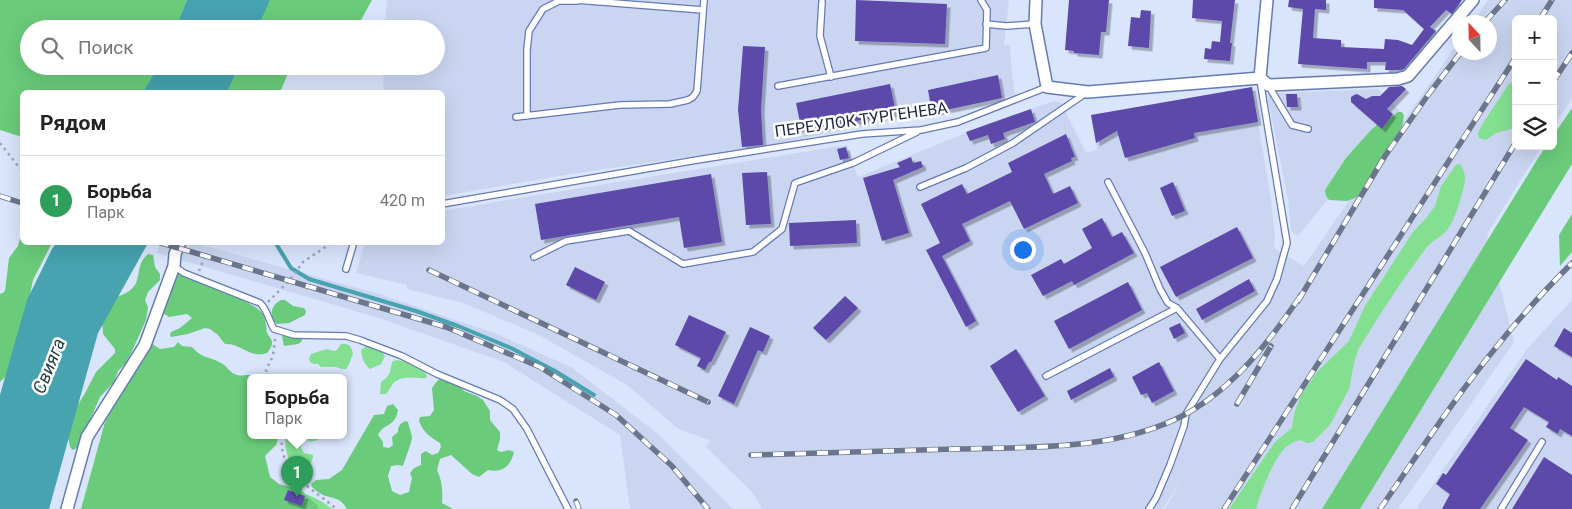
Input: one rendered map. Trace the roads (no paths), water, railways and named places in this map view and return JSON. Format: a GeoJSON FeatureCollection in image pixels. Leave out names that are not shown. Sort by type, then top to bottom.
{"type":"FeatureCollection","features":[{"type":"Feature","properties":{"kind":"street"},"geometry":{"type":"LineString","coordinates":[[1036,0],[1035,24],[1047,88]]}},
{"type":"Feature","properties":{"kind":"street"},"geometry":{"type":"LineString","coordinates":[[1264,82],[1267,0]]}},
{"type":"Feature","properties":{"kind":"street","name":"ПЕРЕУЛОК ТУРГЕНЕВА"},"geometry":{"type":"LineString","coordinates":[[1047,88],[1088,92],[1264,82],[1398,79],[1408,76],[1473,0]]}},
{"type":"Feature","properties":{"kind":"street"},"geometry":{"type":"LineString","coordinates":[[67,509],[87,437],[145,345],[174,266],[175,254],[179,245]]}},
{"type":"Feature","properties":{"kind":"lane"},"geometry":{"type":"LineString","coordinates":[[516,117],[620,105],[670,104],[693,97],[697,91],[704,0]]}},
{"type":"Feature","properties":{"kind":"lane"},"geometry":{"type":"LineString","coordinates":[[778,86],[986,48],[986,10],[981,0]]}},
{"type":"Feature","properties":{"kind":"lane"},"geometry":{"type":"LineString","coordinates":[[527,116],[527,50],[529,31],[543,9],[559,1],[577,1],[703,10]]}},
{"type":"Feature","properties":{"kind":"lane"},"geometry":{"type":"LineString","coordinates":[[822,2],[820,36],[831,77]]}},
{"type":"Feature","properties":{"kind":"lane"},"geometry":{"type":"LineString","coordinates":[[986,24],[1006,26],[1035,24]]}},
{"type":"Feature","properties":{"kind":"lane"},"geometry":{"type":"LineString","coordinates":[[1264,82],[1292,125],[1308,130]]}},
{"type":"Feature","properties":{"kind":"lane"},"geometry":{"type":"LineString","coordinates":[[1149,509],[1156,498],[1170,465],[1184,426],[1186,414],[1220,359],[1267,301],[1277,279],[1287,243],[1264,82]]}},
{"type":"Feature","properties":{"kind":"lane","name":"ПЕРЕУЛОК ТУРГЕНЕВА"},"geometry":{"type":"LineString","coordinates":[[445,203],[862,134],[921,130],[958,122],[1047,88]]}},
{"type":"Feature","properties":{"kind":"lane"},"geometry":{"type":"LineString","coordinates":[[920,187],[966,168],[1013,143],[1088,92]]}},
{"type":"Feature","properties":{"kind":"lane"},"geometry":{"type":"LineString","coordinates":[[534,257],[566,241],[629,232],[683,264],[753,252],[782,229],[795,183],[853,163],[921,130]]}},
{"type":"Feature","properties":{"kind":"lane"},"geometry":{"type":"LineString","coordinates":[[1108,182],[1146,253],[1160,289],[1168,303],[1177,308],[1220,359]]}},
{"type":"Feature","properties":{"kind":"lane"},"geometry":{"type":"LineString","coordinates":[[346,269],[353,245]]}},
{"type":"Feature","properties":{"kind":"lane"},"geometry":{"type":"LineString","coordinates":[[174,266],[184,272],[260,302],[274,329],[294,335],[346,336],[360,340],[402,356],[437,374],[500,400],[513,409],[527,429],[568,509]]}},
{"type":"Feature","properties":{"kind":"lane"},"geometry":{"type":"LineString","coordinates":[[1046,376],[1177,308]]}},
{"type":"Feature","properties":{"kind":"lane"},"geometry":{"type":"LineString","coordinates":[[1500,509],[1542,442]]}},
{"type":"Feature","properties":{"kind":"water"},"geometry":{"type":"Polygon","coordinates":[[[187,0],[270,0],[261,20],[179,20],[187,0]]]}},
{"type":"Feature","properties":{"kind":"water"},"geometry":{"type":"Polygon","coordinates":[[[153,75],[235,75],[228,90],[144,90],[153,75]]]}},
{"type":"Feature","properties":{"kind":"water","name":"Свияга"},"geometry":{"type":"Polygon","coordinates":[[[55,245],[147,245],[98,333],[49,509],[0,509],[0,395],[27,300],[55,245]]]}},
{"type":"Feature","properties":{"kind":"waterway"},"geometry":{"type":"LineString","coordinates":[[277,245],[291,268],[309,279],[416,311],[458,326],[511,348],[555,371],[594,395]]}},
{"type":"Feature","properties":{"kind":"railway"},"geometry":{"type":"LineString","coordinates":[[1491,15],[1505,0]]}},
{"type":"Feature","properties":{"kind":"railway"},"geometry":{"type":"LineString","coordinates":[[1543,15],[1552,0]]}},
{"type":"Feature","properties":{"kind":"railway"},"geometry":{"type":"LineString","coordinates":[[1557,76],[1572,53]]}},
{"type":"Feature","properties":{"kind":"railway"},"geometry":{"type":"LineString","coordinates":[[1298,301],[1385,156],[1455,60]]}},
{"type":"Feature","properties":{"kind":"railway"},"geometry":{"type":"LineString","coordinates":[[1224,509],[1514,60]]}},
{"type":"Feature","properties":{"kind":"railway"},"geometry":{"type":"LineString","coordinates":[[1292,509],[1512,149]]}},
{"type":"Feature","properties":{"kind":"railway"},"geometry":{"type":"LineString","coordinates":[[0,196],[20,202]]}},
{"type":"Feature","properties":{"kind":"railway"},"geometry":{"type":"LineString","coordinates":[[168,245],[446,327],[540,367],[616,415],[672,466],[708,509]]}},
{"type":"Feature","properties":{"kind":"railway"},"geometry":{"type":"LineString","coordinates":[[1380,509],[1482,365],[1525,313],[1572,263]]}},
{"type":"Feature","properties":{"kind":"railway"},"geometry":{"type":"LineString","coordinates":[[429,270],[708,402]]}},
{"type":"Feature","properties":{"kind":"railway"},"geometry":{"type":"LineString","coordinates":[[751,455],[1072,445],[1130,435],[1158,427],[1202,404],[1235,377],[1264,346],[1301,295]]}},
{"type":"Feature","properties":{"kind":"railway"},"geometry":{"type":"LineString","coordinates":[[1237,404],[1271,346]]}},
{"type":"Feature","properties":{"kind":"railway"},"geometry":{"type":"LineString","coordinates":[[576,501],[579,509]]}},
{"type":"Feature","properties":{"kind":"place","name":"Борьба"},"geometry":{"type":"Point","coordinates":[297,497]}}]}
